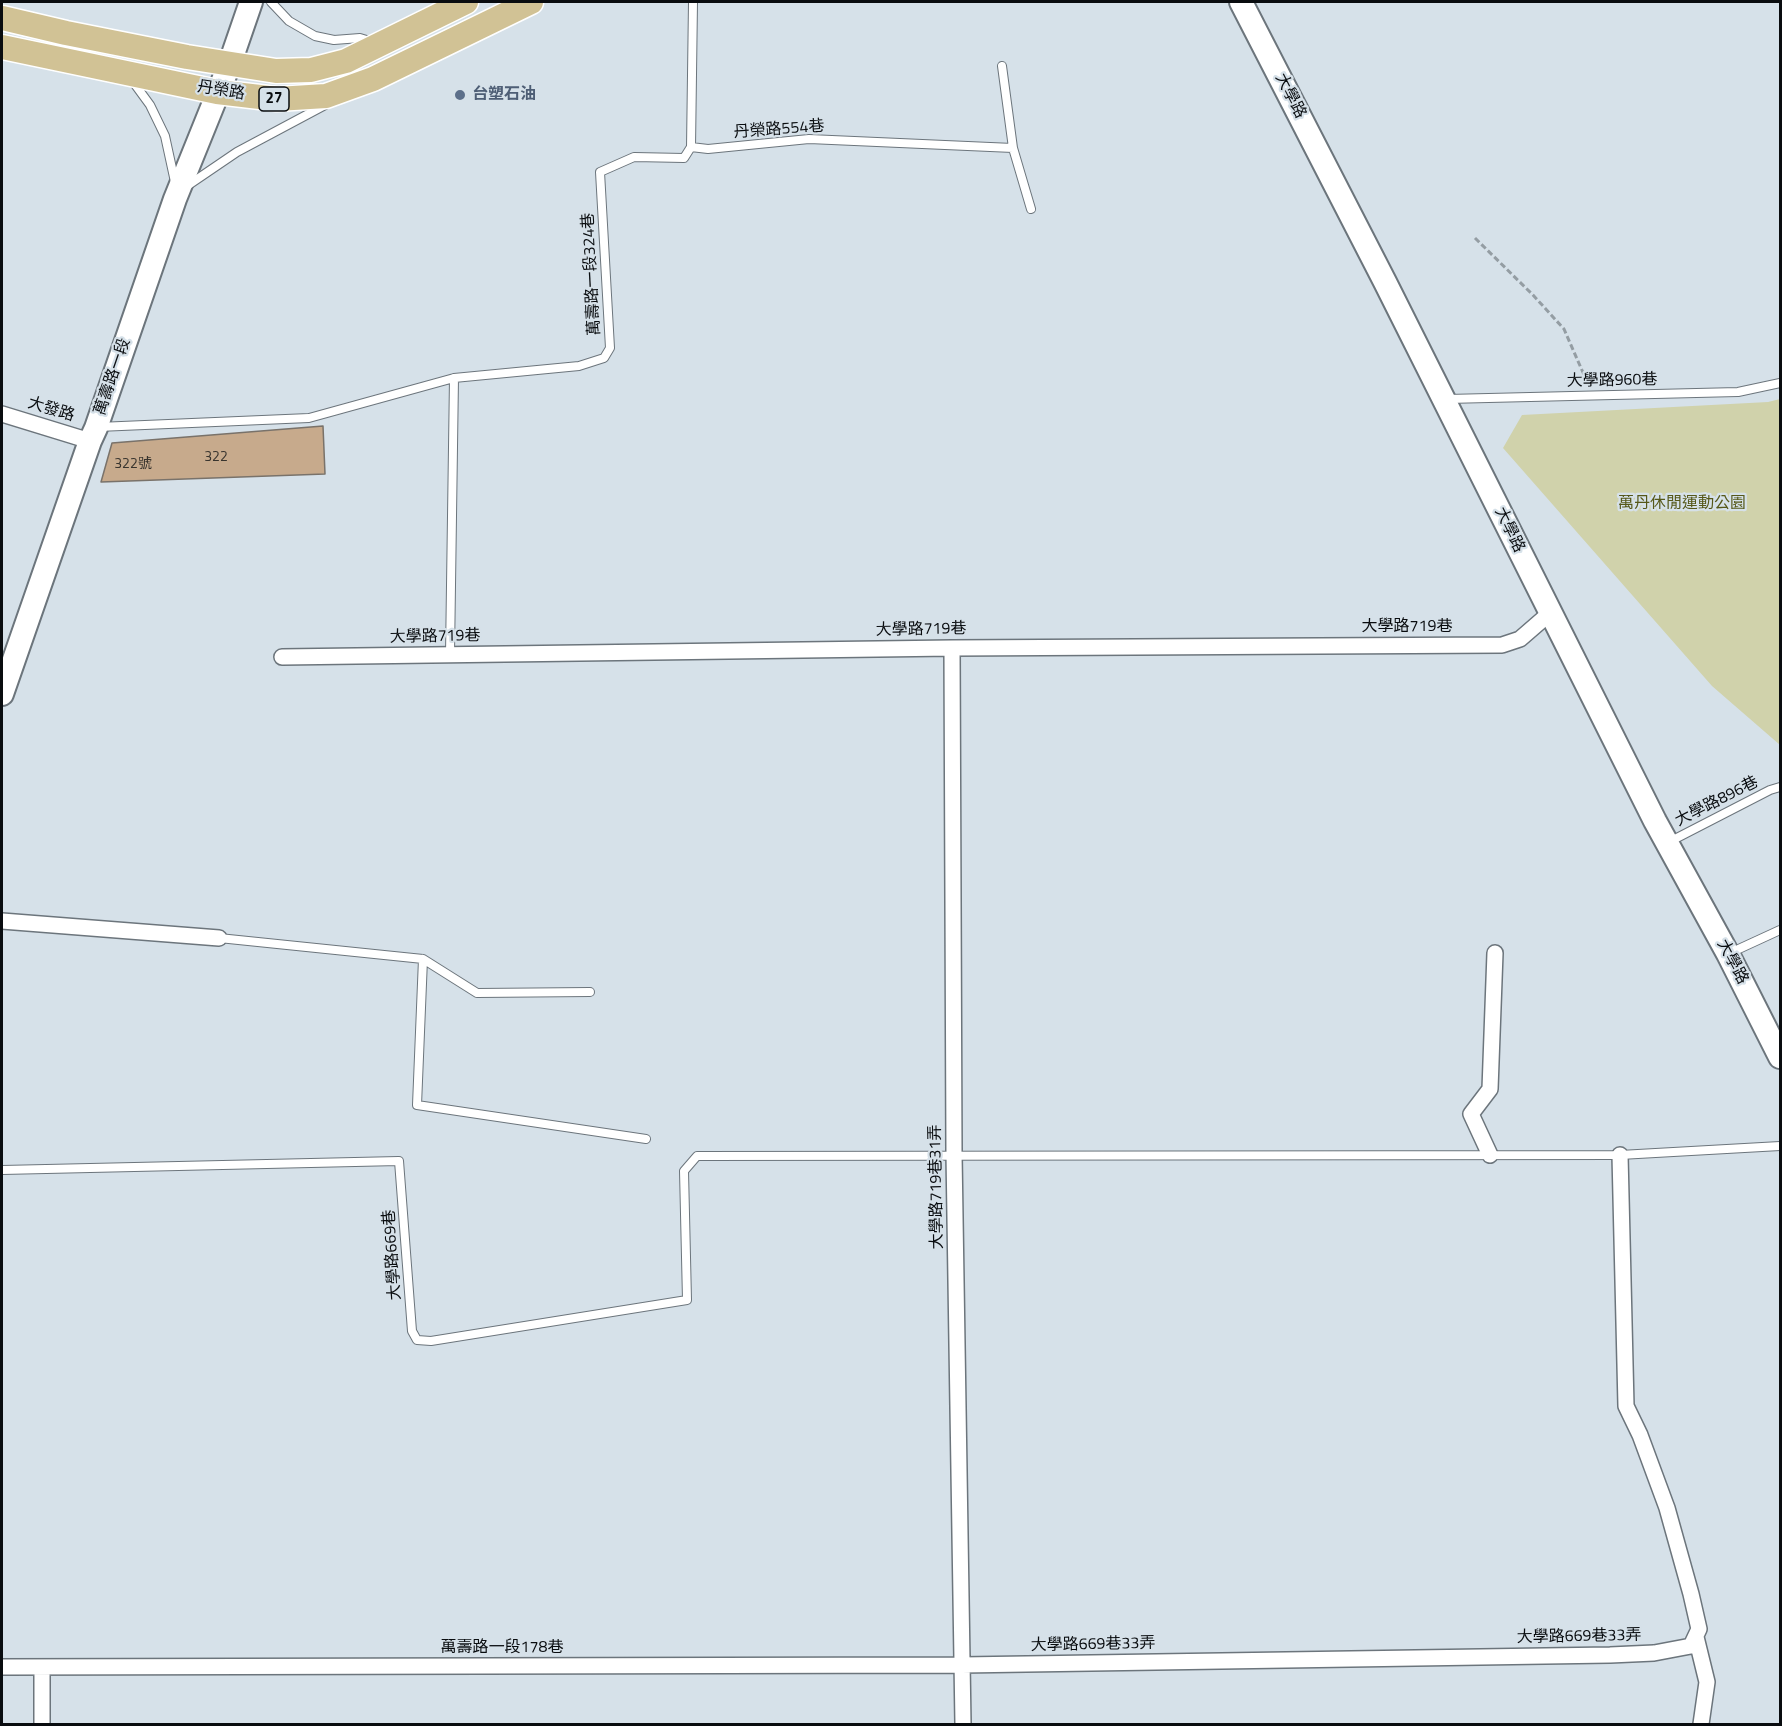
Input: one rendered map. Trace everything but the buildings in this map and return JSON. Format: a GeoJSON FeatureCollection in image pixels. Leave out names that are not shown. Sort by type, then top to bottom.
{"type":"FeatureCollection","features":[{"type":"Feature","properties":{"kind":"main road","name":"萬壽路一段"},"geometry":{"type":"LineString","coordinates":[[2,694],[177,194],[230,63],[251,2]]}},
{"type":"Feature","properties":{"kind":"main road","name":"丹榮路"},"geometry":{"type":"LineString","coordinates":[[2,18],[187,57],[276,71],[311,70],[346,61],[466,2]]}},
{"type":"Feature","properties":{"kind":"main road","name":"丹榮路"},"geometry":{"type":"LineString","coordinates":[[2,47],[217,92],[278,99],[326,96],[373,80],[531,2]]}},
{"type":"Feature","properties":{"kind":"main road","name":"大學路"},"geometry":{"type":"LineString","coordinates":[[1241,2],[1667,843],[1728,954],[1780,1057]]}},
{"type":"Feature","properties":{"kind":"main road"},"geometry":{"type":"LineString","coordinates":[[432,18],[443,45]]}},
{"type":"Feature","properties":{"kind":"street","name":"大發路"},"geometry":{"type":"LineString","coordinates":[[2,414],[93,434]]}},
{"type":"Feature","properties":{"kind":"street","name":"大學路719巷"},"geometry":{"type":"LineString","coordinates":[[282,657],[952,648],[1502,645],[1521,639],[1550,613]]}},
{"type":"Feature","properties":{"kind":"street","name":"大學路719巷31弄"},"geometry":{"type":"LineString","coordinates":[[952,648],[954,1154],[963,1725]]}},
{"type":"Feature","properties":{"kind":"street"},"geometry":{"type":"LineString","coordinates":[[2,921],[219,938]]}},
{"type":"Feature","properties":{"kind":"street"},"geometry":{"type":"LineString","coordinates":[[1490,1155],[1472,1114],[1490,1089],[1495,953]]}},
{"type":"Feature","properties":{"kind":"street"},"geometry":{"type":"LineString","coordinates":[[1620,1155],[1626,1406],[1640,1435],[1667,1508],[1699,1629],[1696,1637],[1707,1682],[1701,1725]]}},
{"type":"Feature","properties":{"kind":"street","name":"大學路669巷33弄"},"geometry":{"type":"LineString","coordinates":[[962,1665],[1610,1655],[1681,1649],[1691,1646],[1696,1637]]}},
{"type":"Feature","properties":{"kind":"street","name":"萬壽路一段178巷"},"geometry":{"type":"LineString","coordinates":[[2,1667],[962,1665]]}},
{"type":"Feature","properties":{"kind":"street"},"geometry":{"type":"LineString","coordinates":[[42,1667],[42,1725]]}},
{"type":"Feature","properties":{"kind":"lane"},"geometry":{"type":"LineString","coordinates":[[271,2],[289,21],[315,36],[334,40],[360,38],[380,44]]}},
{"type":"Feature","properties":{"kind":"lane"},"geometry":{"type":"LineString","coordinates":[[691,147],[693,2]]}},
{"type":"Feature","properties":{"kind":"lane"},"geometry":{"type":"LineString","coordinates":[[1002,66],[1013,148],[1031,209]]}},
{"type":"Feature","properties":{"kind":"lane"},"geometry":{"type":"LineString","coordinates":[[127,74],[150,105],[165,136],[177,194],[237,152],[373,80]]}},
{"type":"Feature","properties":{"kind":"lane","name":"丹榮路554巷"},"geometry":{"type":"LineString","coordinates":[[691,147],[708,149],[809,139],[1013,148]]}},
{"type":"Feature","properties":{"kind":"lane","name":"萬壽路一段324巷"},"geometry":{"type":"LineString","coordinates":[[93,434],[309,418],[454,378],[579,366],[604,358],[610,348],[600,172],[634,157],[684,158],[691,147]]}},
{"type":"Feature","properties":{"kind":"lane"},"geometry":{"type":"LineString","coordinates":[[450,654],[454,378]]}},
{"type":"Feature","properties":{"kind":"lane","name":"大學路960巷"},"geometry":{"type":"LineString","coordinates":[[1444,399],[1738,392],[1780,383]]}},
{"type":"Feature","properties":{"kind":"lane","name":"大學路896巷"},"geometry":{"type":"LineString","coordinates":[[1667,843],[1780,786]]}},
{"type":"Feature","properties":{"kind":"lane"},"geometry":{"type":"LineString","coordinates":[[1728,954],[1780,930]]}},
{"type":"Feature","properties":{"kind":"lane"},"geometry":{"type":"LineString","coordinates":[[219,938],[423,959],[477,993],[590,992]]}},
{"type":"Feature","properties":{"kind":"lane"},"geometry":{"type":"LineString","coordinates":[[423,959],[417,1105],[646,1139]]}},
{"type":"Feature","properties":{"kind":"lane"},"geometry":{"type":"LineString","coordinates":[[954,1154],[1620,1155],[1780,1146]]}},
{"type":"Feature","properties":{"kind":"lane","name":"大學路669巷"},"geometry":{"type":"LineString","coordinates":[[2,1170],[399,1161],[412,1331],[417,1340],[430,1341],[687,1300],[684,1171],[698,1156],[954,1154]]}},
{"type":"Feature","properties":{"kind":"path"},"geometry":{"type":"LineString","coordinates":[[1475,238],[1564,329],[1592,395]]}},
{"type":"Feature","properties":{"kind":"green space","name":"萬丹休閒運動公園"},"geometry":{"type":"Polygon","coordinates":[[[1780,399],[1780,745],[1712,686],[1503,448],[1522,415],[1768,402],[1780,399]]]}},
{"type":"Feature","properties":{"kind":"place","name":"台塑石油"},"geometry":{"type":"Point","coordinates":[460,95]}}]}
